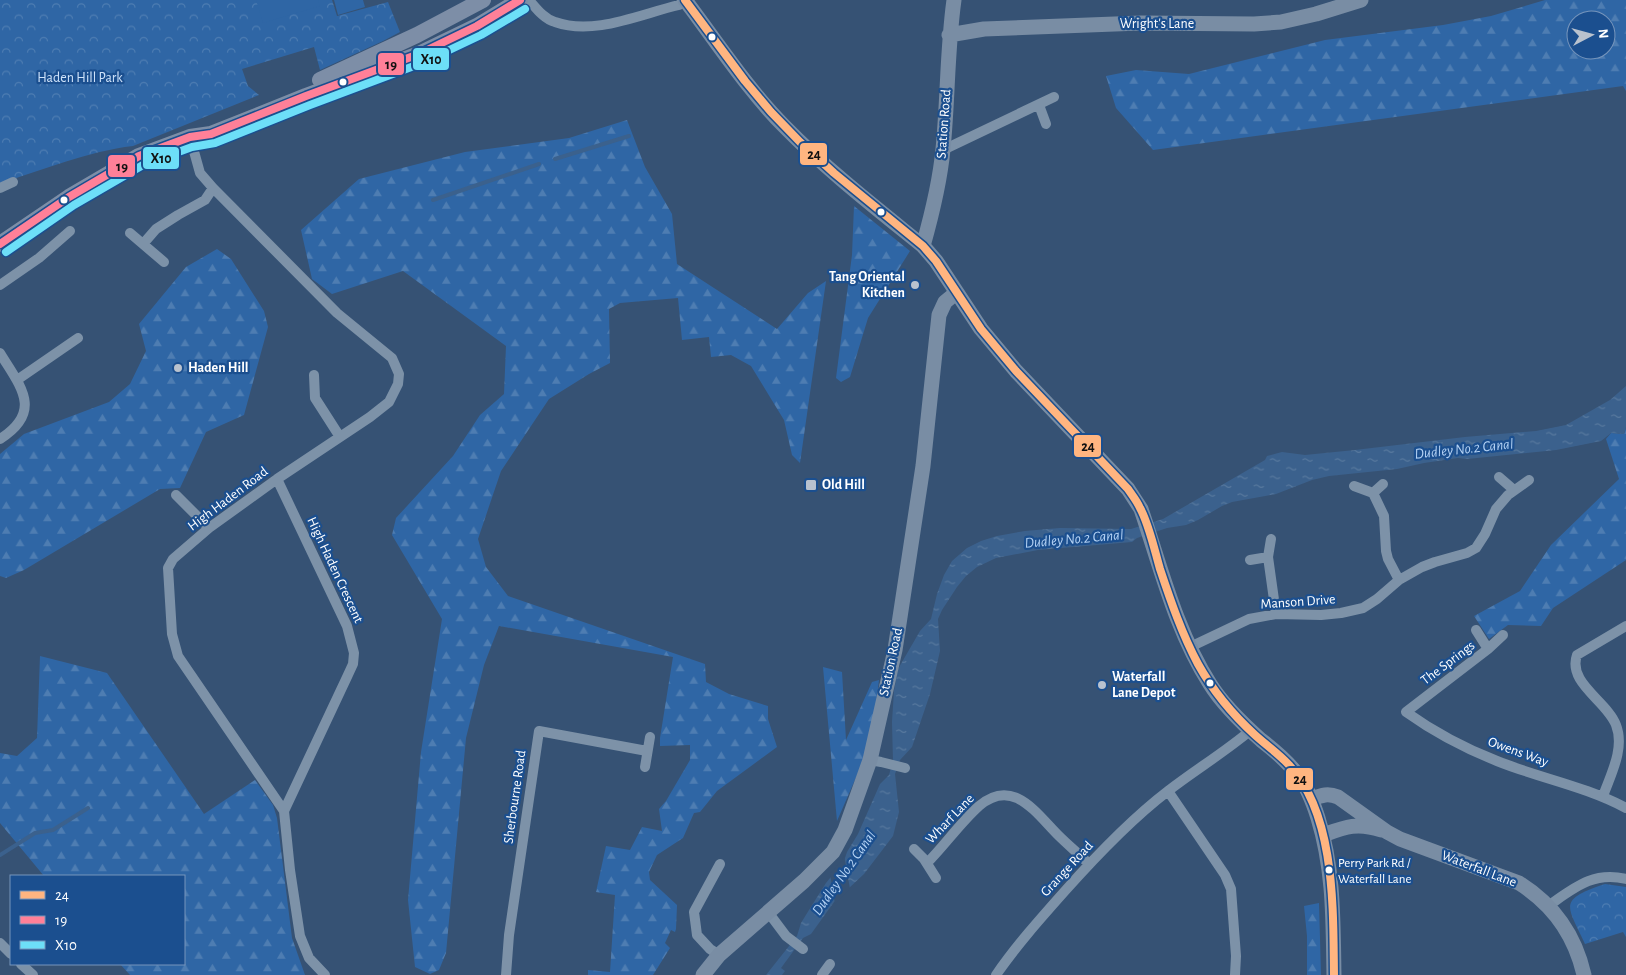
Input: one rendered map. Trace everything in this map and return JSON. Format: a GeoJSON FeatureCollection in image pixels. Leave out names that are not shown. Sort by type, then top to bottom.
{"type":"FeatureCollection","features":[{"type":"Feature","properties":{"kind":"main road"},"geometry":{"type":"LineString","coordinates":[[0,244],[69,197],[125,163],[190,136],[206,125],[364,61],[483,0]]}},
{"type":"Feature","properties":{"kind":"main road"},"geometry":{"type":"LineString","coordinates":[[190,136],[211,134],[419,54],[477,26],[520,0]]}},
{"type":"Feature","properties":{"kind":"street"},"geometry":{"type":"LineString","coordinates":[[529,0],[541,14],[554,22],[576,26],[605,26],[679,5],[685,0],[748,83],[783,125],[830,170],[923,246],[936,261],[981,329],[1016,371],[1128,489],[1141,509],[1177,618],[1211,686],[1229,708],[1297,774],[1312,799],[1323,835],[1331,873],[1334,975]]}},
{"type":"Feature","properties":{"kind":"street","name":"Station Road"},"geometry":{"type":"LineString","coordinates":[[923,246],[934,205],[943,150],[949,35],[954,0]]}},
{"type":"Feature","properties":{"kind":"street","name":"Wright's Lane"},"geometry":{"type":"LineString","coordinates":[[949,35],[984,30],[1141,23],[1272,23],[1316,14],[1362,0]]}},
{"type":"Feature","properties":{"kind":"street"},"geometry":{"type":"LineString","coordinates":[[943,150],[1054,97]]}},
{"type":"Feature","properties":{"kind":"street"},"geometry":{"type":"LineString","coordinates":[[1039,105],[1046,124]]}},
{"type":"Feature","properties":{"kind":"street","name":"High Haden Road"},"geometry":{"type":"LineString","coordinates":[[190,136],[200,173],[212,188],[337,313],[392,358],[399,374],[398,384],[389,402],[209,528],[173,559],[168,568],[170,616],[174,646],[178,656],[284,811],[290,870],[300,936],[309,958],[325,975]]}},
{"type":"Feature","properties":{"kind":"street"},"geometry":{"type":"LineString","coordinates":[[0,188],[13,182]]}},
{"type":"Feature","properties":{"kind":"street"},"geometry":{"type":"LineString","coordinates":[[144,244],[156,229],[205,200],[212,188]]}},
{"type":"Feature","properties":{"kind":"street"},"geometry":{"type":"LineString","coordinates":[[0,285],[39,258],[70,230]]}},
{"type":"Feature","properties":{"kind":"street"},"geometry":{"type":"LineString","coordinates":[[130,232],[164,262]]}},
{"type":"Feature","properties":{"kind":"street","name":"Station Road"},"geometry":{"type":"LineString","coordinates":[[703,975],[719,955],[804,881],[833,852],[845,830],[875,761],[895,650],[923,466],[939,315],[944,302],[956,293]]}},
{"type":"Feature","properties":{"kind":"street"},"geometry":{"type":"LineString","coordinates":[[17,380],[78,338]]}},
{"type":"Feature","properties":{"kind":"street"},"geometry":{"type":"LineString","coordinates":[[0,353],[24,393],[26,402],[23,414],[16,425],[0,439]]}},
{"type":"Feature","properties":{"kind":"street"},"geometry":{"type":"LineString","coordinates":[[314,375],[315,398],[340,437]]}},
{"type":"Feature","properties":{"kind":"street"},"geometry":{"type":"LineString","coordinates":[[1499,476],[1514,490]]}},
{"type":"Feature","properties":{"kind":"street","name":"High Haden Crescent"},"geometry":{"type":"LineString","coordinates":[[277,479],[347,626],[354,653],[353,664],[348,677],[284,811]]}},
{"type":"Feature","properties":{"kind":"street","name":"Manson Drive"},"geometry":{"type":"LineString","coordinates":[[1190,647],[1249,619],[1276,614],[1321,615],[1363,608],[1399,580],[1434,562],[1467,553],[1476,548],[1486,534],[1496,509],[1514,490],[1529,480]]}},
{"type":"Feature","properties":{"kind":"street"},"geometry":{"type":"LineString","coordinates":[[1373,493],[1383,484]]}},
{"type":"Feature","properties":{"kind":"street"},"geometry":{"type":"LineString","coordinates":[[1354,486],[1373,493],[1384,516],[1388,559],[1399,580]]}},
{"type":"Feature","properties":{"kind":"street"},"geometry":{"type":"LineString","coordinates":[[176,494],[209,528]]}},
{"type":"Feature","properties":{"kind":"street"},"geometry":{"type":"LineString","coordinates":[[1270,539],[1268,557],[1276,614]]}},
{"type":"Feature","properties":{"kind":"street"},"geometry":{"type":"LineString","coordinates":[[1250,560],[1268,557]]}},
{"type":"Feature","properties":{"kind":"street"},"geometry":{"type":"LineString","coordinates":[[1604,796],[1622,742],[1616,725],[1606,708],[1577,676],[1575,660],[1577,655],[1626,626]]}},
{"type":"Feature","properties":{"kind":"street","name":"The Springs"},"geometry":{"type":"LineString","coordinates":[[1406,712],[1488,650],[1476,630]]}},
{"type":"Feature","properties":{"kind":"street"},"geometry":{"type":"LineString","coordinates":[[1488,650],[1503,635]]}},
{"type":"Feature","properties":{"kind":"street","name":"Owens Way"},"geometry":{"type":"LineString","coordinates":[[1406,712],[1427,727],[1497,761],[1604,796],[1626,808]]}},
{"type":"Feature","properties":{"kind":"street","name":"Grange Road"},"geometry":{"type":"LineString","coordinates":[[996,975],[1043,916],[1089,864],[1130,823],[1168,791],[1251,730]]}},
{"type":"Feature","properties":{"kind":"street","name":"Sherbourne Road"},"geometry":{"type":"LineString","coordinates":[[506,975],[509,934],[539,731],[647,751]]}},
{"type":"Feature","properties":{"kind":"street"},"geometry":{"type":"LineString","coordinates":[[645,767],[650,737]]}},
{"type":"Feature","properties":{"kind":"street"},"geometry":{"type":"LineString","coordinates":[[875,761],[905,768]]}},
{"type":"Feature","properties":{"kind":"street"},"geometry":{"type":"LineString","coordinates":[[1168,791],[1225,875],[1231,889],[1236,956],[1235,975]]}},
{"type":"Feature","properties":{"kind":"street","name":"Waterfall Lane"},"geometry":{"type":"LineString","coordinates":[[1312,799],[1324,794],[1331,794],[1400,839],[1519,883],[1538,896],[1564,925],[1584,975]]}},
{"type":"Feature","properties":{"kind":"street","name":"Wharf Lane"},"geometry":{"type":"LineString","coordinates":[[927,863],[980,805],[993,798],[1007,796],[1020,799],[1030,806],[1089,864]]}},
{"type":"Feature","properties":{"kind":"street","name":"Waterfall Lane"},"geometry":{"type":"LineString","coordinates":[[1323,835],[1350,826],[1368,826],[1387,832]]}},
{"type":"Feature","properties":{"kind":"street","name":"Wharf Lane"},"geometry":{"type":"LineString","coordinates":[[914,849],[927,863],[936,878]]}},
{"type":"Feature","properties":{"kind":"street"},"geometry":{"type":"LineString","coordinates":[[719,955],[696,935],[694,912],[720,864]]}},
{"type":"Feature","properties":{"kind":"street"},"geometry":{"type":"LineString","coordinates":[[1548,906],[1588,880],[1608,876],[1626,878]]}},
{"type":"Feature","properties":{"kind":"street"},"geometry":{"type":"LineString","coordinates":[[768,912],[786,936],[803,949]]}},
{"type":"Feature","properties":{"kind":"street"},"geometry":{"type":"LineString","coordinates":[[0,943],[10,953]]}},
{"type":"Feature","properties":{"kind":"street"},"geometry":{"type":"LineString","coordinates":[[822,975],[830,964]]}},
{"type":"Feature","properties":{"kind":"street"},"geometry":{"type":"LineString","coordinates":[[22,965],[33,975]]}},
{"type":"Feature","properties":{"kind":"green space","name":"Haden Hill Park"},"geometry":{"type":"Polygon","coordinates":[[[0,0],[332,0],[337,16],[388,2],[400,32],[320,70],[314,47],[242,69],[248,86],[259,95],[133,146],[83,156],[0,183],[0,0]]]}},
{"type":"Feature","properties":{"kind":"green space"},"geometry":{"type":"Polygon","coordinates":[[[256,0],[318,0],[320,6],[263,23],[256,0]]]}},
{"type":"Feature","properties":{"kind":"green space"},"geometry":{"type":"Polygon","coordinates":[[[334,0],[363,0],[365,7],[338,15],[334,0]]]}},
{"type":"Feature","properties":{"kind":"green space"},"geometry":{"type":"Polygon","coordinates":[[[1545,0],[1626,0],[1626,91],[1623,86],[1153,150],[1116,108],[1106,76],[1136,70],[1189,74],[1325,40],[1443,25],[1491,16],[1545,0]]]}},
{"type":"Feature","properties":{"kind":"green space"},"geometry":{"type":"Polygon","coordinates":[[[627,120],[645,167],[672,214],[677,264],[777,329],[808,293],[826,281],[800,463],[792,455],[784,420],[751,366],[731,355],[711,357],[709,337],[682,340],[678,298],[620,303],[609,309],[610,363],[549,399],[501,471],[478,539],[486,567],[508,596],[705,664],[706,682],[729,694],[768,706],[768,719],[777,747],[717,791],[700,812],[694,813],[683,838],[657,855],[649,872],[650,880],[677,905],[676,929],[675,932],[671,930],[665,943],[670,948],[653,975],[588,975],[588,970],[610,972],[615,895],[596,892],[606,846],[630,850],[642,827],[662,831],[659,809],[666,801],[690,760],[690,745],[660,746],[673,657],[499,626],[484,665],[466,738],[446,953],[439,970],[430,974],[415,967],[408,900],[421,752],[442,619],[392,535],[396,518],[453,456],[480,415],[504,394],[506,346],[403,271],[332,294],[312,279],[301,230],[359,179],[465,152],[569,138],[627,120]]]}},
{"type":"Feature","properties":{"kind":"green space"},"geometry":{"type":"Polygon","coordinates":[[[854,206],[910,251],[868,318],[850,377],[841,382],[836,378],[852,255],[854,206]]]}},
{"type":"Feature","properties":{"kind":"green space"},"geometry":{"type":"Polygon","coordinates":[[[217,249],[231,259],[264,311],[268,327],[244,415],[206,432],[180,488],[160,489],[24,570],[6,578],[0,576],[0,454],[24,434],[109,402],[130,384],[146,351],[139,324],[186,267],[217,249]]]}},
{"type":"Feature","properties":{"kind":"green space"},"geometry":{"type":"Polygon","coordinates":[[[1626,427],[1626,560],[1553,608],[1541,626],[1508,625],[1489,639],[1474,616],[1520,591],[1551,545],[1619,479],[1606,439],[1611,433],[1624,434],[1626,427]]]}},
{"type":"Feature","properties":{"kind":"green space"},"geometry":{"type":"Polygon","coordinates":[[[40,656],[107,673],[204,814],[255,780],[273,805],[277,818],[292,938],[305,975],[130,975],[121,965],[185,965],[185,875],[43,875],[0,823],[0,753],[17,756],[37,738],[40,656]]]}},
{"type":"Feature","properties":{"kind":"green space"},"geometry":{"type":"Polygon","coordinates":[[[823,667],[842,672],[846,740],[872,682],[879,680],[873,729],[868,750],[837,821],[823,667]]]}},
{"type":"Feature","properties":{"kind":"green space"},"geometry":{"type":"Polygon","coordinates":[[[1605,884],[1626,887],[1626,937],[1623,932],[1585,944],[1574,920],[1570,905],[1579,895],[1605,884]]]}},
{"type":"Feature","properties":{"kind":"green space"},"geometry":{"type":"Polygon","coordinates":[[[1319,903],[1321,975],[1307,975],[1307,936],[1304,906],[1319,903]]]}},
{"type":"Feature","properties":{"kind":"water","name":"Dudley No.2 Canal"},"geometry":{"type":"Polygon","coordinates":[[[1626,386],[1626,427],[1624,434],[1611,433],[1601,441],[1556,450],[1467,459],[1458,458],[1397,469],[1329,476],[1312,480],[1276,494],[1232,502],[1186,525],[1167,528],[1137,538],[1132,542],[1038,550],[996,558],[977,567],[957,587],[938,619],[940,651],[930,694],[912,747],[900,760],[895,774],[899,812],[893,836],[864,874],[834,902],[811,934],[803,938],[781,968],[785,971],[782,975],[766,975],[797,936],[801,923],[809,910],[826,883],[844,861],[880,784],[889,775],[893,761],[892,722],[898,669],[920,631],[931,619],[944,575],[952,561],[967,548],[997,536],[1025,531],[1060,528],[1131,529],[1163,519],[1265,460],[1267,456],[1282,452],[1305,455],[1536,431],[1566,425],[1610,400],[1626,386]]]}},
{"type":"Feature","properties":{"kind":"pier"},"geometry":{"type":"Polygon","coordinates":[[[844,855],[850,889],[835,904],[830,874],[844,855]]]}},
{"type":"Feature","properties":{"kind":"waterway"},"geometry":{"type":"LineString","coordinates":[[555,159],[629,136]]}},
{"type":"Feature","properties":{"kind":"waterway"},"geometry":{"type":"LineString","coordinates":[[433,200],[539,164]]}},
{"type":"Feature","properties":{"kind":"waterway"},"geometry":{"type":"LineString","coordinates":[[0,855],[35,833],[53,830],[88,808]]}},
{"type":"Feature","properties":{"kind":"transit line","name":"19"},"geometry":{"type":"LineString","coordinates":[[0,244],[69,197],[139,156],[190,137],[211,134],[419,54],[477,26],[520,0]]}},
{"type":"Feature","properties":{"kind":"transit line","name":"24"},"geometry":{"type":"LineString","coordinates":[[685,0],[745,81],[800,142],[834,173],[923,246],[936,261],[981,329],[1016,371],[1128,489],[1139,505],[1152,538],[1160,569],[1177,618],[1198,664],[1210,684],[1238,719],[1289,765],[1304,786],[1316,810],[1324,837],[1329,865],[1332,894],[1334,975]]}},
{"type":"Feature","properties":{"kind":"transit line","name":"X10"},"geometry":{"type":"LineString","coordinates":[[6,252],[74,205],[143,165],[192,147],[215,143],[422,63],[481,35],[525,9]]}},
{"type":"Feature","properties":{"kind":"place","name":"Tang Oriental Kitchen"},"geometry":{"type":"Point","coordinates":[915,285]}},
{"type":"Feature","properties":{"kind":"place","name":"Haden Hill"},"geometry":{"type":"Point","coordinates":[178,368]}},
{"type":"Feature","properties":{"kind":"place","name":"Old Hill"},"geometry":{"type":"Point","coordinates":[811,485]}},
{"type":"Feature","properties":{"kind":"place","name":"Waterfall Lane Depot"},"geometry":{"type":"Point","coordinates":[1102,685]}},
{"type":"Feature","properties":{"kind":"place","name":"Perry Park Rd / Waterfall Lane"},"geometry":{"type":"Point","coordinates":[1329,870]}}]}
